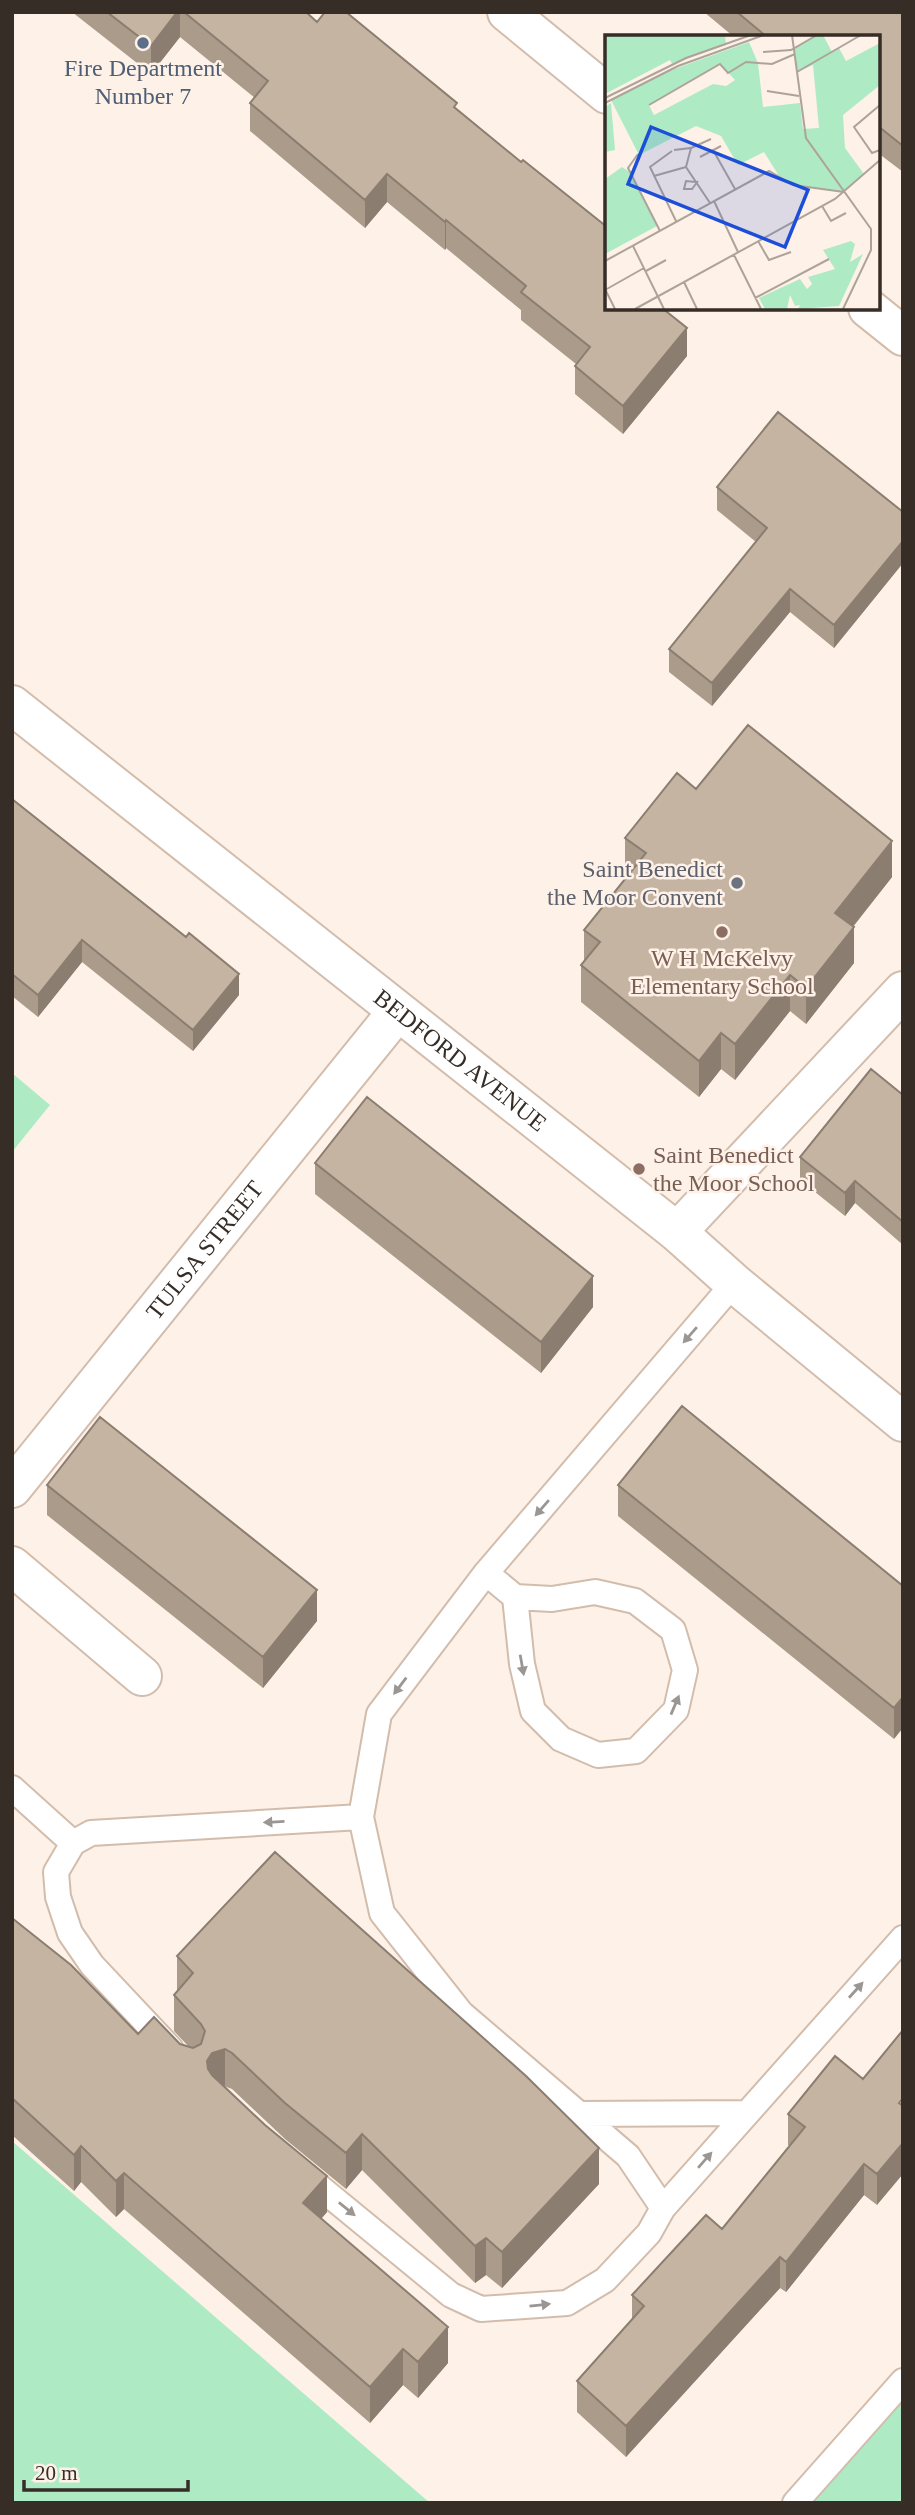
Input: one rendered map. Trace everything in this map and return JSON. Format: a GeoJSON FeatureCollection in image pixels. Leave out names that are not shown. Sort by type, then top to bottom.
{"type":"FeatureCollection","features":[{"type":"Feature","properties":{"kind":"street"},"geometry":{"type":"LineString","coordinates":[[507,12],[605,92]]}},
{"type":"Feature","properties":{"kind":"street"},"geometry":{"type":"LineString","coordinates":[[871,310],[903,336]]}},
{"type":"Feature","properties":{"kind":"street","name":"BEDFORD AVENUE"},"geometry":{"type":"LineString","coordinates":[[12,705],[677,1232],[734,1283],[903,1422]]}},
{"type":"Feature","properties":{"kind":"street"},"geometry":{"type":"LineString","coordinates":[[677,1232],[903,991]]}},
{"type":"Feature","properties":{"kind":"street","name":"TULSA STREET"},"geometry":{"type":"LineString","coordinates":[[12,1488],[397,1012]]}},
{"type":"Feature","properties":{"kind":"street"},"geometry":{"type":"LineString","coordinates":[[12,1566],[142,1676]]}},
{"type":"Feature","properties":{"kind":"lane"},"geometry":{"type":"LineString","coordinates":[[663,2208],[628,2156],[461,2013],[382,1913],[361,1817],[379,1714],[486,1573],[734,1283]]}},
{"type":"Feature","properties":{"kind":"lane"},"geometry":{"type":"LineString","coordinates":[[486,1573],[515,1597],[552,1600],[595,1592],[635,1601],[673,1630],[685,1670],[676,1710],[636,1751],[598,1755],[561,1739],[533,1711],[522,1664],[515,1597]]}},
{"type":"Feature","properties":{"kind":"lane"},"geometry":{"type":"LineString","coordinates":[[12,1788],[73,1843]]}},
{"type":"Feature","properties":{"kind":"lane"},"geometry":{"type":"LineString","coordinates":[[181,2060],[92,1965],[70,1933],[58,1897],[57,1872],[73,1843],[91,1833],[361,1817]]}},
{"type":"Feature","properties":{"kind":"lane"},"geometry":{"type":"LineString","coordinates":[[285,2158],[451,2295],[481,2309],[567,2302],[605,2280],[649,2232],[663,2208],[903,1938]]}},
{"type":"Feature","properties":{"kind":"lane"},"geometry":{"type":"LineString","coordinates":[[579,2114],[746,2113]]}},
{"type":"Feature","properties":{"kind":"lane"},"geometry":{"type":"LineString","coordinates":[[795,2503],[903,2381]]}},
{"type":"Feature","properties":{"kind":"green space"},"geometry":{"type":"Polygon","coordinates":[[[12,1073],[50,1105],[12,1152],[12,1073]]]}},
{"type":"Feature","properties":{"kind":"green space"},"geometry":{"type":"Polygon","coordinates":[[[12,2141],[430,2503],[12,2503],[12,2141]]]}},
{"type":"Feature","properties":{"kind":"green space"},"geometry":{"type":"Polygon","coordinates":[[[903,2377],[903,2503],[790,2503],[903,2377]]]}},
{"type":"Feature","properties":{"kind":"building"},"geometry":{"type":"Polygon","coordinates":[[[107,12],[177,12],[151,46],[107,12]]]}},
{"type":"Feature","properties":{"kind":"building"},"geometry":{"type":"Polygon","coordinates":[[[184,12],[306,12],[317,22],[325,12],[346,12],[457,103],[454,107],[605,225],[605,310],[664,310],[687,328],[623,406],[575,366],[590,347],[521,292],[526,286],[446,220],[445,222],[387,174],[365,200],[250,103],[268,81],[184,12]]]}},
{"type":"Feature","properties":{"kind":"building"},"geometry":{"type":"Polygon","coordinates":[[[737,12],[903,12],[903,146],[880,128],[880,35],[765,35],[737,12]]]}},
{"type":"Feature","properties":{"kind":"building"},"geometry":{"type":"Polygon","coordinates":[[[778,412],[903,512],[903,541],[834,625],[790,589],[712,683],[669,649],[767,528],[717,487],[778,412]]]}},
{"type":"Feature","properties":{"kind":"building"},"geometry":{"type":"Polygon","coordinates":[[[748,725],[892,841],[835,913],[854,927],[806,988],[790,975],[735,1044],[721,1033],[699,1061],[581,965],[600,942],[584,930],[646,853],[625,838],[677,773],[696,789],[748,725]]]}},
{"type":"Feature","properties":{"kind":"building"},"geometry":{"type":"Polygon","coordinates":[[[12,799],[186,937],[189,933],[239,974],[193,1030],[82,940],[38,995],[12,974],[12,799]]]}},
{"type":"Feature","properties":{"kind":"building"},"geometry":{"type":"Polygon","coordinates":[[[871,1069],[903,1095],[903,1222],[855,1181],[845,1193],[800,1157],[871,1069]]]}},
{"type":"Feature","properties":{"kind":"building"},"geometry":{"type":"Polygon","coordinates":[[[367,1097],[593,1276],[541,1342],[315,1163],[367,1097]]]}},
{"type":"Feature","properties":{"kind":"building"},"geometry":{"type":"Polygon","coordinates":[[[682,1406],[903,1586],[903,1697],[894,1708],[618,1485],[682,1406]]]}},
{"type":"Feature","properties":{"kind":"building"},"geometry":{"type":"Polygon","coordinates":[[[100,1417],[317,1590],[263,1657],[47,1485],[100,1417]]]}},
{"type":"Feature","properties":{"kind":"building"},"geometry":{"type":"Polygon","coordinates":[[[275,1852],[526,2076],[599,2148],[502,2252],[486,2238],[475,2246],[362,2134],[346,2153],[285,2103],[232,2053],[225,2049],[212,2053],[207,2061],[212,2075],[265,2125],[327,2176],[303,2203],[448,2327],[418,2362],[403,2349],[370,2387],[124,2173],[116,2181],[81,2146],[74,2155],[12,2098],[12,1918],[71,1965],[138,2034],[154,2017],[180,2044],[193,2048],[201,2044],[205,2031],[174,1995],[193,1973],[177,1956],[275,1852]]]}},
{"type":"Feature","properties":{"kind":"building"},"geometry":{"type":"Polygon","coordinates":[[[903,2030],[903,2098],[899,2103],[903,2106],[903,2143],[877,2174],[864,2164],[786,2262],[780,2257],[626,2426],[577,2381],[644,2306],[632,2295],[706,2215],[722,2229],[805,2127],[788,2114],[835,2056],[863,2079],[903,2030]]]}},
{"type":"Feature","properties":{"kind":"place","name":"Fire Department Number 7"},"geometry":{"type":"Point","coordinates":[143,43]}},
{"type":"Feature","properties":{"kind":"place","name":"Saint Benedict the Moor Convent"},"geometry":{"type":"Point","coordinates":[737,883]}},
{"type":"Feature","properties":{"kind":"place","name":"W H McKelvy Elementary School"},"geometry":{"type":"Point","coordinates":[722,932]}},
{"type":"Feature","properties":{"kind":"place","name":"Saint Benedict the Moor School"},"geometry":{"type":"Point","coordinates":[639,1169]}}]}
